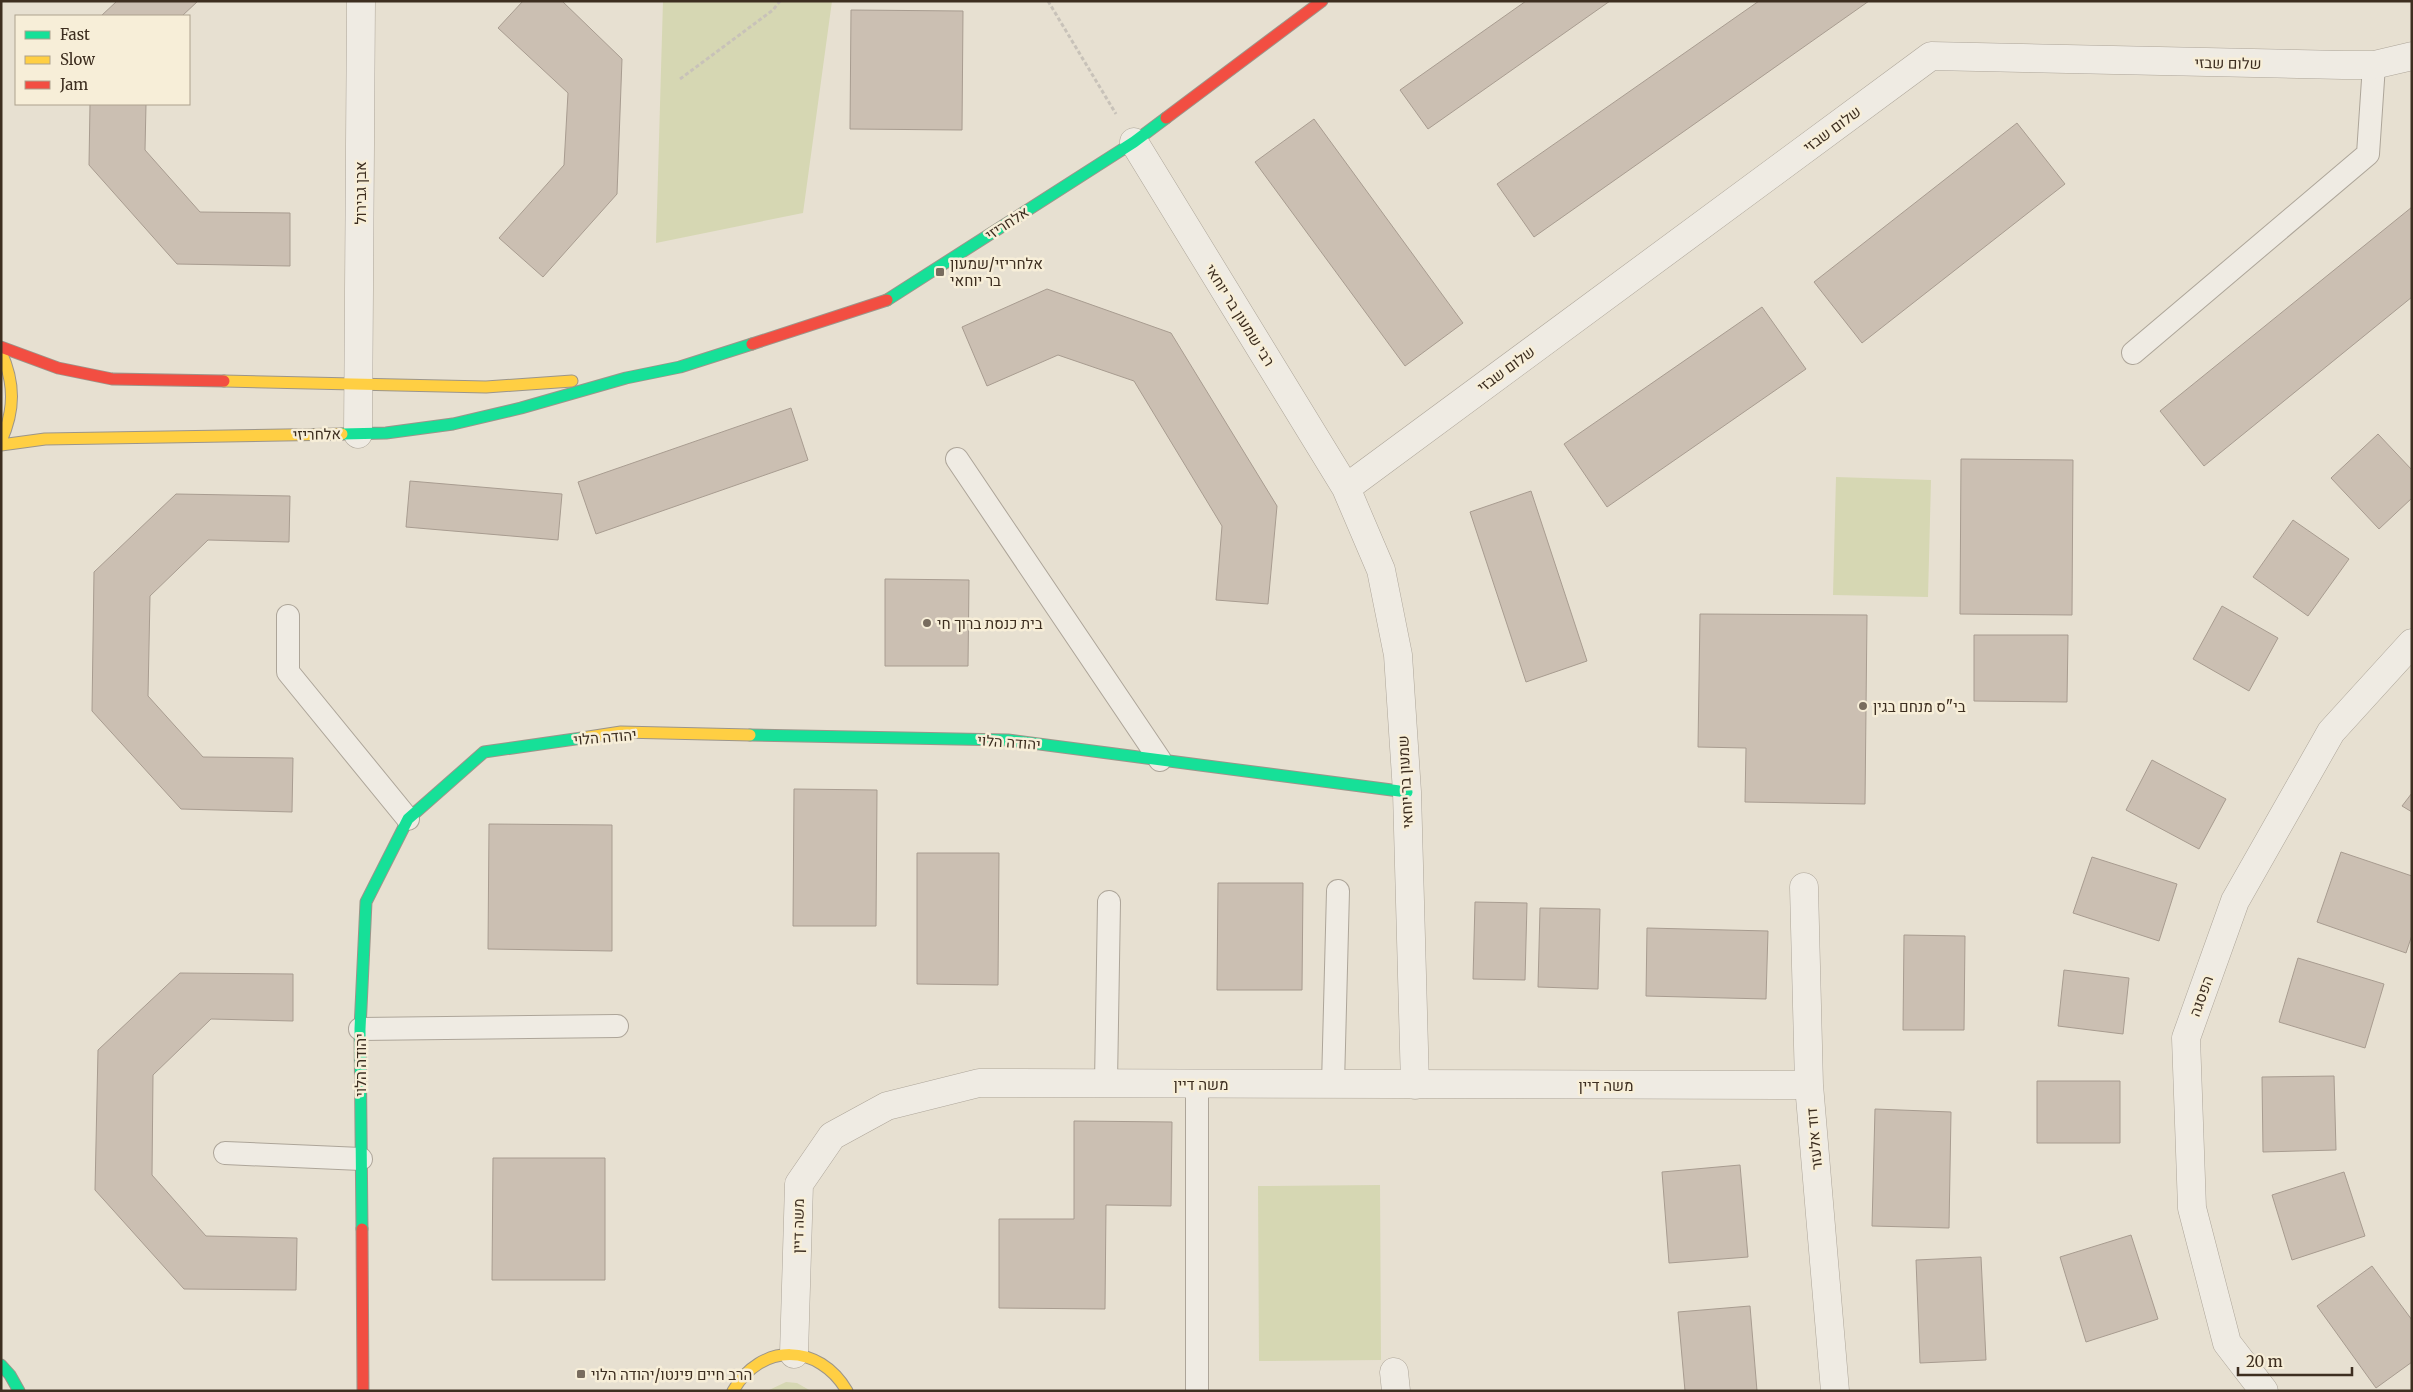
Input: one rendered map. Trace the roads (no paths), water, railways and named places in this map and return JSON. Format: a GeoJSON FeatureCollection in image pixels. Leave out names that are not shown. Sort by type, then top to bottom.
{"type":"FeatureCollection","features":[{"type":"Feature","properties":{"kind":"street","name":"אבן גבירול"},"geometry":{"type":"LineString","coordinates":[[358,434],[360,385],[360,1]]}},
{"type":"Feature","properties":{"kind":"street","name":"אלחריזי"},"geometry":{"type":"LineString","coordinates":[[1,445],[45,440],[386,433],[453,424],[521,408],[626,378],[680,367],[881,304],[1134,142],[1322,1]]}},
{"type":"Feature","properties":{"kind":"street","name":"שלום שבזי"},"geometry":{"type":"LineString","coordinates":[[1346,488],[1931,56],[2374,65],[2412,56]]}},
{"type":"Feature","properties":{"kind":"street","name":"רבי שמעון בר יוחאי"},"geometry":{"type":"LineString","coordinates":[[1134,142],[1346,488]]}},
{"type":"Feature","properties":{"kind":"street","name":"אלחריזי"},"geometry":{"type":"LineString","coordinates":[[1,347],[58,368],[112,379],[486,387],[626,378]]}},
{"type":"Feature","properties":{"kind":"street"},"geometry":{"type":"LineString","coordinates":[[1,352],[10,372],[12,399],[8,426],[1,441]]}},
{"type":"Feature","properties":{"kind":"street","name":"שמעון בר יוחאי"},"geometry":{"type":"LineString","coordinates":[[1346,488],[1381,570],[1398,655],[1406,792],[1415,1084]]}},
{"type":"Feature","properties":{"kind":"street","name":"הפסגה"},"geometry":{"type":"LineString","coordinates":[[2264,1391],[2227,1343],[2192,1208],[2186,1038],[2235,901],[2331,732],[2412,643]]}},
{"type":"Feature","properties":{"kind":"street","name":"יהודה הלוי"},"geometry":{"type":"LineString","coordinates":[[364,1391],[360,1029],[366,902],[408,819],[484,752],[620,732],[1008,740],[1406,792]]}},
{"type":"Feature","properties":{"kind":"street","name":"דוד אלעזר"},"geometry":{"type":"LineString","coordinates":[[1804,886],[1809,1085],[1835,1391]]}},
{"type":"Feature","properties":{"kind":"street","name":"משה דיין"},"geometry":{"type":"LineString","coordinates":[[794,1354],[799,1184],[832,1136],[886,1106],[979,1084],[1809,1085]]}},
{"type":"Feature","properties":{"kind":"street"},"geometry":{"type":"LineString","coordinates":[[733,1391],[742,1376],[757,1363],[775,1356],[794,1354],[814,1358],[831,1369],[844,1384],[847,1391]]}},
{"type":"Feature","properties":{"kind":"street"},"geometry":{"type":"LineString","coordinates":[[1,1365],[10,1375],[19,1391]]}},
{"type":"Feature","properties":{"kind":"lane"},"geometry":{"type":"LineString","coordinates":[[2133,353],[2368,154],[2374,65]]}},
{"type":"Feature","properties":{"kind":"lane"},"geometry":{"type":"LineString","coordinates":[[957,459],[1160,760]]}},
{"type":"Feature","properties":{"kind":"lane"},"geometry":{"type":"LineString","coordinates":[[288,616],[288,672],[408,819]]}},
{"type":"Feature","properties":{"kind":"lane"},"geometry":{"type":"LineString","coordinates":[[1333,1084],[1338,891]]}},
{"type":"Feature","properties":{"kind":"lane"},"geometry":{"type":"LineString","coordinates":[[1106,1084],[1109,902]]}},
{"type":"Feature","properties":{"kind":"lane"},"geometry":{"type":"LineString","coordinates":[[360,1029],[617,1026]]}},
{"type":"Feature","properties":{"kind":"lane"},"geometry":{"type":"LineString","coordinates":[[1197,1084],[1197,1391]]}},
{"type":"Feature","properties":{"kind":"lane"},"geometry":{"type":"LineString","coordinates":[[225,1154],[361,1159]]}},
{"type":"Feature","properties":{"kind":"place","name":"אלחריזי/שמעון בר יוחאי"},"geometry":{"type":"Point","coordinates":[940,272]}},
{"type":"Feature","properties":{"kind":"place","name":"בית כנסת ברוך חי"},"geometry":{"type":"Point","coordinates":[927,623]}},
{"type":"Feature","properties":{"kind":"place","name":"בי\"ס מנחם בגין"},"geometry":{"type":"Point","coordinates":[1863,706]}},
{"type":"Feature","properties":{"kind":"place","name":"הרב חיים פינטו/יהודה הלוי"},"geometry":{"type":"Point","coordinates":[581,1374]}}]}
